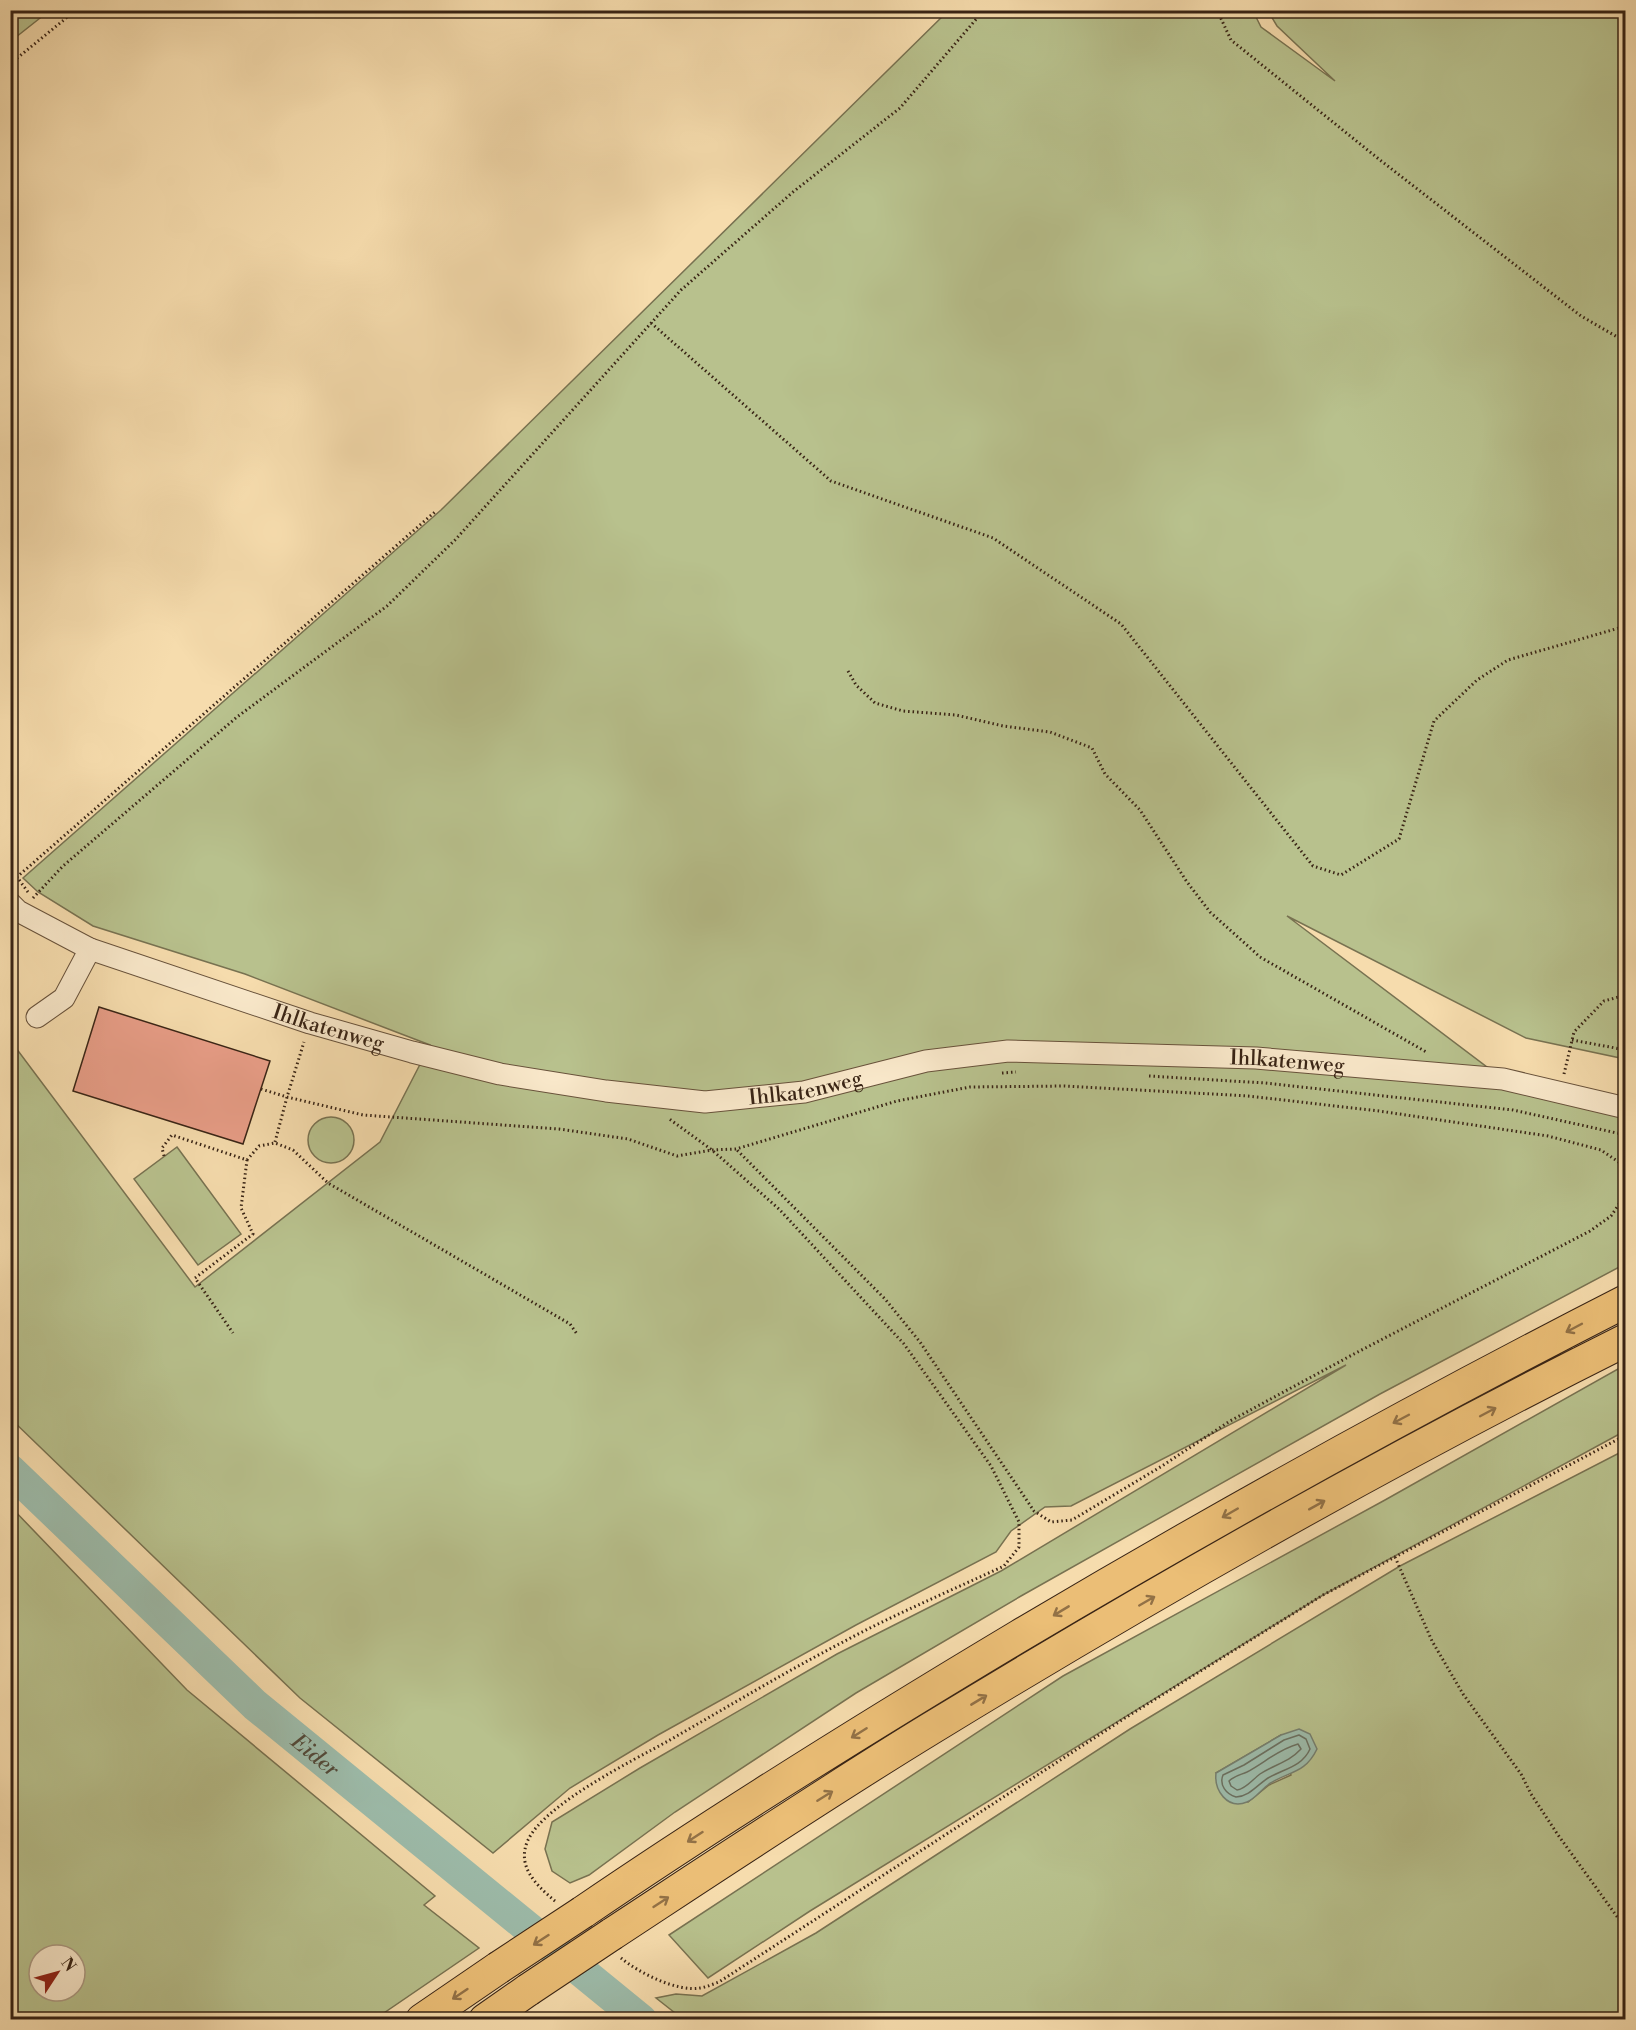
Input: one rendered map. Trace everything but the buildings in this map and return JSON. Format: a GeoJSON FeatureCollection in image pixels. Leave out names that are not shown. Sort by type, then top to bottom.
{"type":"FeatureCollection","features":[{"type":"Feature","properties":{"kind":"highway"},"geometry":{"type":"LineString","coordinates":[[422,2019],[498,1968],[572,1909],[1090,1594],[1350,1446],[1626,1301]]}},
{"type":"Feature","properties":{"kind":"highway"},"geometry":{"type":"LineString","coordinates":[[485,2019],[528,1990],[616,1945],[749,1844],[929,1730],[1104,1626],[1376,1471],[1626,1340]]}},
{"type":"Feature","properties":{"kind":"street","name":"Ihlkatenweg"},"geometry":{"type":"LineString","coordinates":[[10,903],[18,911],[90,949],[310,1023],[500,1074],[650,1096],[705,1102],[804,1092],[926,1061],[1008,1051],[1257,1058],[1503,1079],[1626,1108]]}},
{"type":"Feature","properties":{"kind":"street"},"geometry":{"type":"LineString","coordinates":[[38,1017],[64,998],[90,949]]}},
{"type":"Feature","properties":{"kind":"path"},"geometry":{"type":"LineString","coordinates":[[10,64],[76,10]]}},
{"type":"Feature","properties":{"kind":"path"},"geometry":{"type":"LineString","coordinates":[[38,892],[63,866],[237,717],[387,606],[454,540],[681,290],[784,200],[900,108],[984,10]]}},
{"type":"Feature","properties":{"kind":"path"},"geometry":{"type":"LineString","coordinates":[[1217,10],[1231,40],[1380,160],[1581,316],[1626,342]]}},
{"type":"Feature","properties":{"kind":"path"},"geometry":{"type":"LineString","coordinates":[[651,323],[831,481],[993,538],[1121,624],[1313,866],[1341,875],[1398,838],[1434,721],[1477,680],[1508,660],[1626,626]]}},
{"type":"Feature","properties":{"kind":"path"},"geometry":{"type":"LineString","coordinates":[[33,898],[17,877],[436,511]]}},
{"type":"Feature","properties":{"kind":"path"},"geometry":{"type":"LineString","coordinates":[[848,671],[856,685],[875,703],[903,711],[956,715],[1003,726],[1050,732],[1092,748],[1106,774],[1140,810],[1187,882],[1210,912],[1260,957],[1431,1055]]}},
{"type":"Feature","properties":{"kind":"path"},"geometry":{"type":"LineString","coordinates":[[1559,1093],[1574,1032],[1604,1001],[1626,995]]}},
{"type":"Feature","properties":{"kind":"path"},"geometry":{"type":"LineString","coordinates":[[275,1143],[310,1023]]}},
{"type":"Feature","properties":{"kind":"path"},"geometry":{"type":"LineString","coordinates":[[1572,1040],[1626,1050]]}},
{"type":"Feature","properties":{"kind":"path"},"geometry":{"type":"LineString","coordinates":[[261,1089],[363,1115],[559,1128],[628,1139],[677,1156],[712,1150],[736,1149],[897,1101],[970,1088],[1065,1086],[1248,1096],[1378,1111],[1548,1136],[1601,1150],[1620,1163],[1625,1181],[1622,1200],[1611,1215],[1590,1231],[1230,1421],[1162,1466],[1072,1520],[1051,1522],[1034,1511],[920,1342],[885,1299],[736,1149]]}},
{"type":"Feature","properties":{"kind":"path"},"geometry":{"type":"LineString","coordinates":[[572,1909],[543,1891],[526,1870],[524,1857],[528,1839],[547,1815],[566,1801],[635,1760],[843,1641],[1004,1566],[1018,1547],[1019,1522],[991,1466],[904,1344],[779,1209],[712,1150],[660,1113],[650,1096]]}},
{"type":"Feature","properties":{"kind":"path"},"geometry":{"type":"LineString","coordinates":[[164,1156],[162,1148],[172,1135],[247,1160]]}},
{"type":"Feature","properties":{"kind":"path"},"geometry":{"type":"LineString","coordinates":[[232,1333],[195,1278],[253,1234],[241,1208],[247,1160],[259,1146],[275,1143],[293,1150],[328,1183],[570,1324],[577,1334]]}},
{"type":"Feature","properties":{"kind":"path"},"geometry":{"type":"LineString","coordinates":[[616,1945],[628,1963],[673,1986],[699,1988],[719,1982],[1125,1718],[1323,1595],[1626,1435]]}},
{"type":"Feature","properties":{"kind":"path"},"geometry":{"type":"LineString","coordinates":[[1395,1557],[1432,1641],[1463,1694],[1521,1774],[1531,1794],[1558,1835],[1626,1929]]}},
{"type":"Feature","properties":{"kind":"green space"},"geometry":{"type":"Polygon","coordinates":[[[11,10],[49,10],[49,11],[11,41],[11,10]]]}},
{"type":"Feature","properties":{"kind":"green space"},"geometry":{"type":"Polygon","coordinates":[[[948,11],[1253,11],[1261,27],[1335,81],[1277,26],[1268,11],[1625,11],[1625,1059],[1526,1038],[1287,916],[1503,1079],[1625,1108],[1625,1264],[1380,1394],[1021,1596],[856,1693],[675,1812],[589,1875],[570,1883],[552,1871],[545,1849],[552,1822],[640,1768],[837,1654],[1001,1571],[1346,1365],[1071,1506],[1045,1507],[1011,1531],[996,1552],[856,1625],[658,1735],[570,1788],[493,1853],[300,1698],[11,1419],[10,1040],[195,1287],[380,1142],[430,1045],[245,974],[93,926],[38,892],[23,878],[441,510],[948,11]]]}},
{"type":"Feature","properties":{"kind":"green space"},"geometry":{"type":"Polygon","coordinates":[[[331,1117],[347,1124],[354,1140],[347,1156],[331,1163],[315,1156],[308,1140],[315,1124],[331,1117]]]}},
{"type":"Feature","properties":{"kind":"green space"},"geometry":{"type":"Polygon","coordinates":[[[177,1147],[241,1234],[198,1265],[134,1179],[177,1147]]]}},
{"type":"Feature","properties":{"kind":"green space"},"geometry":{"type":"Polygon","coordinates":[[[1625,1365],[1625,1431],[1323,1595],[810,1911],[708,1978],[669,1935],[1063,1676],[1385,1500],[1625,1365]]]}},
{"type":"Feature","properties":{"kind":"green space"},"geometry":{"type":"Polygon","coordinates":[[[1625,1450],[1625,2019],[684,2020],[656,1998],[676,1994],[702,1996],[816,1933],[1130,1729],[1400,1566],[1625,1450]],[[1281,1735],[1216,1773],[1248,1802],[1269,1785],[1291,1775],[1281,1735]]]}},
{"type":"Feature","properties":{"kind":"green space"},"geometry":{"type":"Polygon","coordinates":[[[10,1506],[187,1690],[435,1896],[424,1905],[479,1948],[375,2019],[11,2019],[10,1506]]]}},
{"type":"Feature","properties":{"kind":"water"},"geometry":{"type":"Polygon","coordinates":[[[1299,1729],[1310,1734],[1317,1749],[1302,1768],[1269,1784],[1247,1802],[1233,1803],[1223,1797],[1217,1786],[1216,1773],[1281,1735],[1299,1729]]]}},
{"type":"Feature","properties":{"kind":"waterway","name":"Eider"},"geometry":{"type":"LineString","coordinates":[[10,1470],[255,1705],[641,2020]]}}]}
